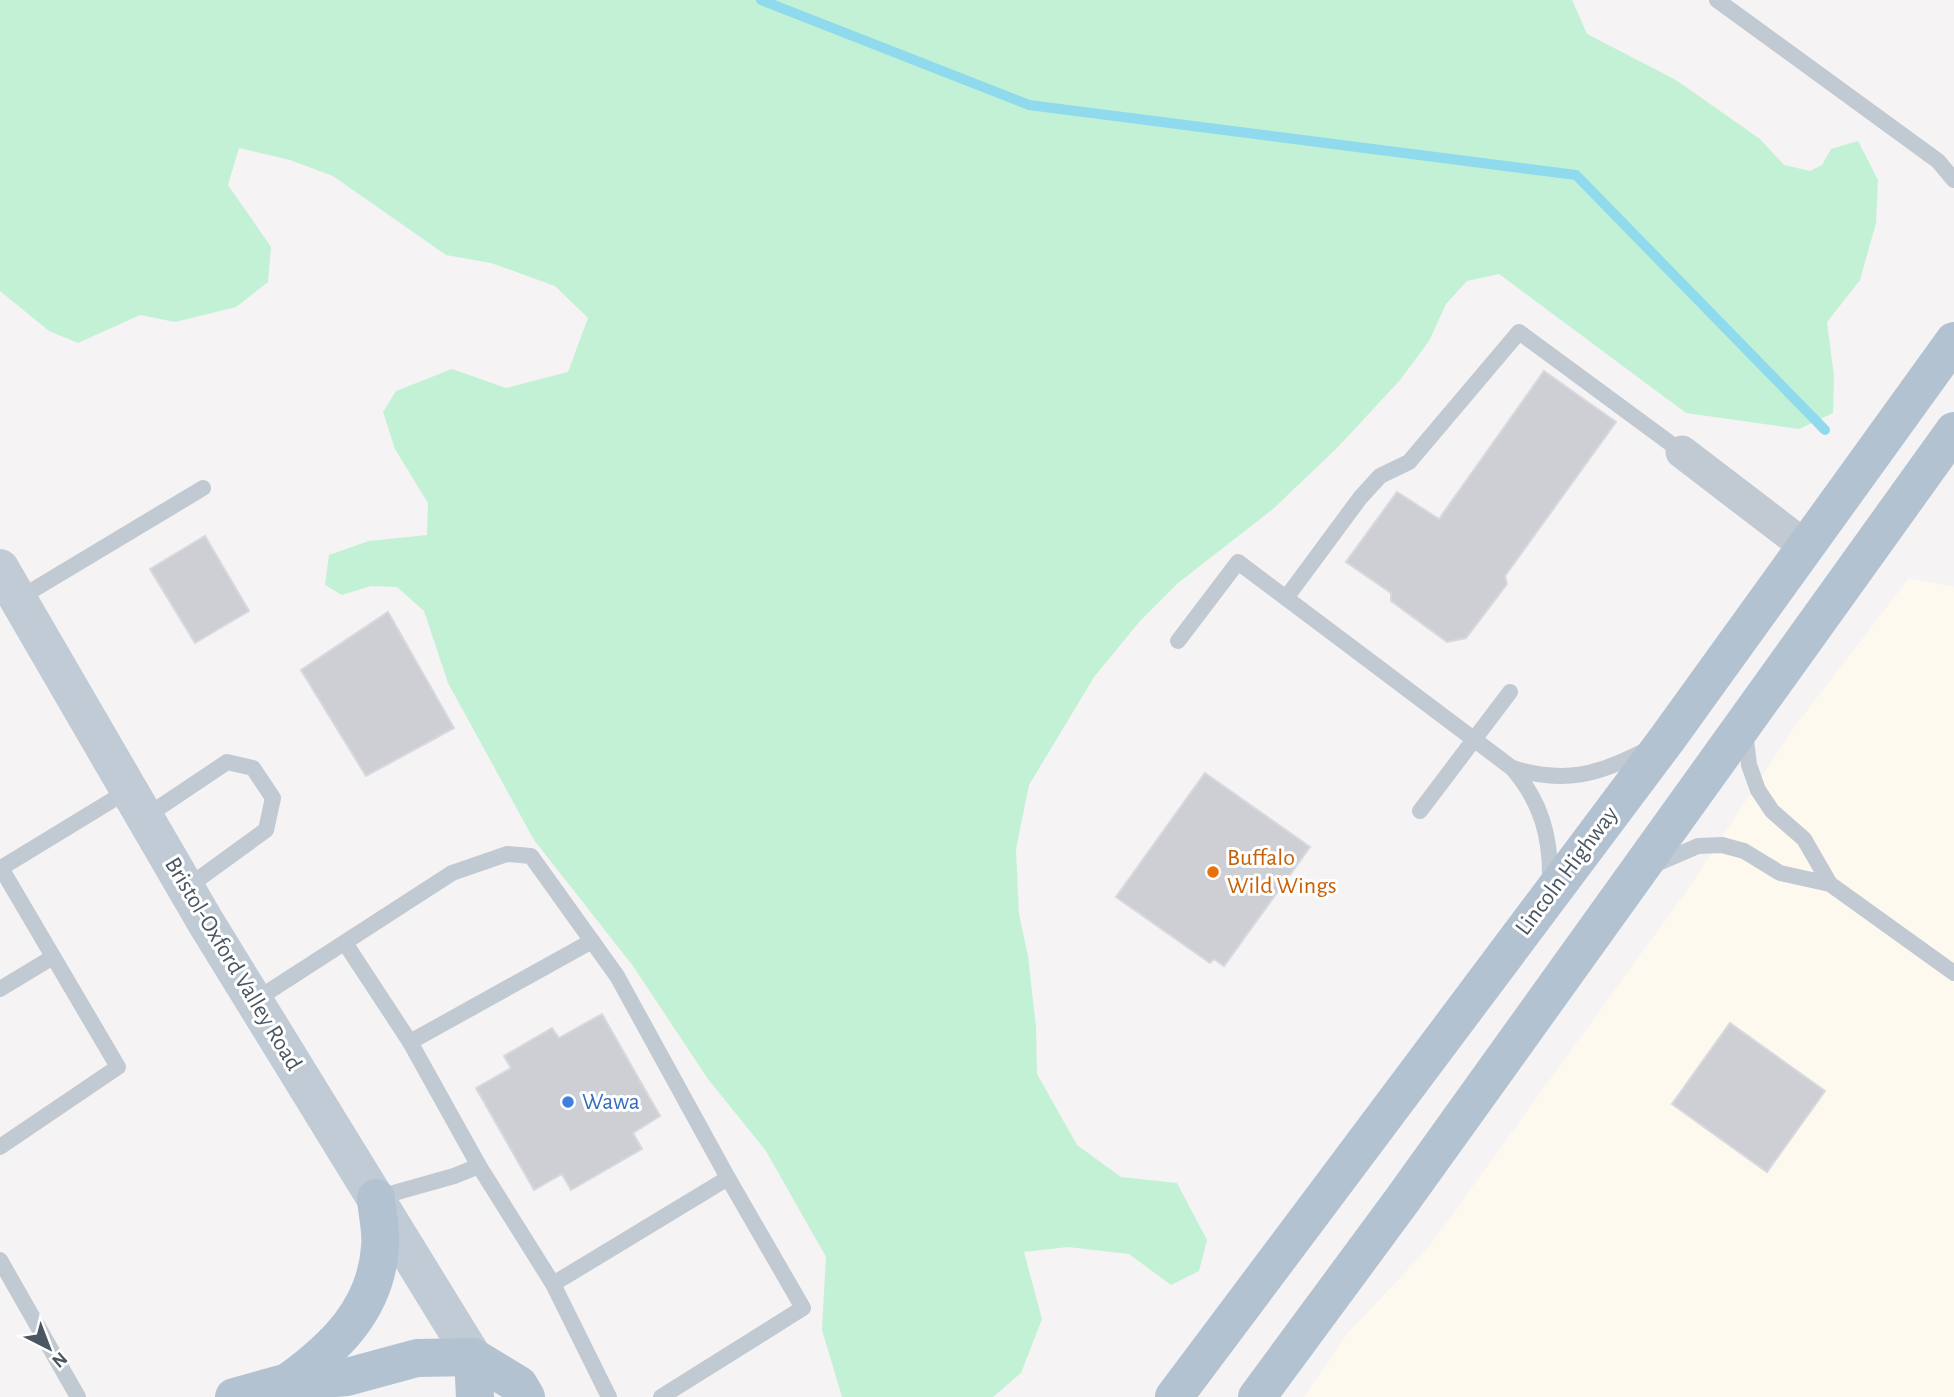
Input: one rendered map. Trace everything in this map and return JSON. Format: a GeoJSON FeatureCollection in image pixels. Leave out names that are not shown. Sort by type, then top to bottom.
{"type":"FeatureCollection","features":[{"type":"Feature","properties":{"kind":"main road","name":"Lincoln Highway"},"geometry":{"type":"LineString","coordinates":[[1174,1397],[1667,739],[1954,341]]}},
{"type":"Feature","properties":{"kind":"main road"},"geometry":{"type":"LineString","coordinates":[[1257,1397],[1954,432]]}},
{"type":"Feature","properties":{"kind":"main road"},"geometry":{"type":"LineString","coordinates":[[1910,492],[1954,444]]}},
{"type":"Feature","properties":{"kind":"main road","name":"Bristol-Oxford Valley Road"},"geometry":{"type":"LineString","coordinates":[[9,584],[186,888],[473,1357]]}},
{"type":"Feature","properties":{"kind":"main road"},"geometry":{"type":"LineString","coordinates":[[288,1382],[337,1342],[364,1306],[377,1274],[381,1245],[376,1198]]}},
{"type":"Feature","properties":{"kind":"main road"},"geometry":{"type":"LineString","coordinates":[[374,1397],[423,1384],[473,1357]]}},
{"type":"Feature","properties":{"kind":"main road"},"geometry":{"type":"LineString","coordinates":[[473,1357],[475,1397]]}},
{"type":"Feature","properties":{"kind":"main road"},"geometry":{"type":"LineString","coordinates":[[234,1397],[288,1382],[347,1377],[417,1359],[473,1357],[519,1385],[526,1397]]}},
{"type":"Feature","properties":{"kind":"street"},"geometry":{"type":"LineString","coordinates":[[1682,452],[1806,547]]}},
{"type":"Feature","properties":{"kind":"lane"},"geometry":{"type":"LineString","coordinates":[[1717,0],[1938,161],[1954,180]]}},
{"type":"Feature","properties":{"kind":"lane"},"geometry":{"type":"LineString","coordinates":[[1938,161],[1954,166]]}},
{"type":"Feature","properties":{"kind":"lane"},"geometry":{"type":"LineString","coordinates":[[1286,598],[1360,498],[1380,476],[1409,462],[1519,332],[1682,452]]}},
{"type":"Feature","properties":{"kind":"lane"},"geometry":{"type":"LineString","coordinates":[[9,584],[203,488]]}},
{"type":"Feature","properties":{"kind":"lane"},"geometry":{"type":"LineString","coordinates":[[1178,641],[1238,562],[1512,768],[1528,786],[1541,811],[1550,863],[1550,894]]}},
{"type":"Feature","properties":{"kind":"lane"},"geometry":{"type":"LineString","coordinates":[[1420,811],[1510,692]]}},
{"type":"Feature","properties":{"kind":"lane"},"geometry":{"type":"LineString","coordinates":[[1744,724],[1749,765],[1758,790],[1772,811],[1804,839],[1830,884]]}},
{"type":"Feature","properties":{"kind":"lane"},"geometry":{"type":"LineString","coordinates":[[1512,768],[1537,776],[1562,778],[1591,774],[1620,764],[1667,739]]}},
{"type":"Feature","properties":{"kind":"lane"},"geometry":{"type":"LineString","coordinates":[[0,1147],[118,1067],[1,867],[227,762],[253,768],[273,798],[267,830],[186,888]]}},
{"type":"Feature","properties":{"kind":"lane"},"geometry":{"type":"LineString","coordinates":[[1637,873],[1698,846],[1723,845],[1744,851],[1780,873],[1830,884],[1954,973]]}},
{"type":"Feature","properties":{"kind":"lane"},"geometry":{"type":"LineString","coordinates":[[254,1000],[452,873],[507,853],[531,856],[617,976],[803,1308],[661,1397]]}},
{"type":"Feature","properties":{"kind":"lane"},"geometry":{"type":"LineString","coordinates":[[410,1042],[592,941]]}},
{"type":"Feature","properties":{"kind":"lane"},"geometry":{"type":"LineString","coordinates":[[345,943],[410,1042],[479,1166],[553,1284],[610,1397]]}},
{"type":"Feature","properties":{"kind":"lane"},"geometry":{"type":"LineString","coordinates":[[0,989],[53,957]]}},
{"type":"Feature","properties":{"kind":"lane"},"geometry":{"type":"LineString","coordinates":[[376,1198],[454,1176],[479,1166]]}},
{"type":"Feature","properties":{"kind":"lane"},"geometry":{"type":"LineString","coordinates":[[553,1284],[728,1178]]}},
{"type":"Feature","properties":{"kind":"lane"},"geometry":{"type":"LineString","coordinates":[[0,1260],[78,1397]]}},
{"type":"Feature","properties":{"kind":"shaded area"},"geometry":{"type":"Polygon","coordinates":[[[1909,578],[1954,587],[1954,1397],[1304,1397],[1347,1334],[1428,1248],[1690,886],[1795,726],[1909,578]]]}},
{"type":"Feature","properties":{"kind":"green space"},"geometry":{"type":"Polygon","coordinates":[[[0,0],[1572,0],[1587,34],[1676,80],[1760,139],[1784,165],[1810,171],[1822,165],[1831,149],[1858,141],[1878,180],[1876,223],[1860,280],[1827,322],[1834,376],[1833,413],[1799,429],[1686,413],[1499,274],[1467,281],[1446,304],[1429,341],[1400,380],[1338,447],[1273,509],[1178,583],[1140,621],[1094,677],[1029,785],[1016,849],[1019,914],[1028,956],[1036,1027],[1037,1074],[1077,1145],[1121,1177],[1177,1183],[1207,1240],[1199,1271],[1171,1285],[1129,1254],[1068,1247],[1024,1252],[1042,1319],[1021,1373],[993,1397],[842,1397],[822,1330],[826,1257],[766,1151],[708,1079],[633,966],[534,840],[448,683],[424,611],[397,587],[371,586],[342,595],[325,585],[329,555],[369,541],[427,535],[428,503],[395,449],[383,412],[396,391],[452,369],[506,388],[568,372],[588,318],[555,286],[491,263],[446,255],[333,176],[290,160],[239,148],[228,185],[271,247],[268,282],[236,307],[175,322],[140,315],[78,343],[49,331],[0,291],[0,0]]]}},
{"type":"Feature","properties":{"kind":"building"},"geometry":{"type":"Polygon","coordinates":[[[1544,371],[1616,422],[1505,576],[1507,584],[1466,638],[1447,642],[1391,601],[1391,593],[1346,562],[1397,492],[1439,519],[1544,371]]]}},
{"type":"Feature","properties":{"kind":"building"},"geometry":{"type":"Polygon","coordinates":[[[205,536],[249,611],[195,643],[150,569],[205,536]]]}},
{"type":"Feature","properties":{"kind":"building"},"geometry":{"type":"Polygon","coordinates":[[[388,612],[454,728],[366,776],[301,670],[388,612]]]}},
{"type":"Feature","properties":{"kind":"building","name":"Buffalo Wild Wings"},"geometry":{"type":"Polygon","coordinates":[[[1205,773],[1310,847],[1224,966],[1214,959],[1210,963],[1116,897],[1205,773]]]}},
{"type":"Feature","properties":{"kind":"building","name":"Wawa"},"geometry":{"type":"Polygon","coordinates":[[[602,1014],[660,1116],[633,1133],[642,1149],[571,1190],[562,1174],[534,1190],[476,1088],[511,1068],[504,1056],[552,1028],[559,1038],[602,1014]]]}},
{"type":"Feature","properties":{"kind":"building"},"geometry":{"type":"Polygon","coordinates":[[[1730,1023],[1825,1091],[1767,1172],[1672,1104],[1730,1023]]]}},
{"type":"Feature","properties":{"kind":"waterway"},"geometry":{"type":"LineString","coordinates":[[761,0],[1029,105],[1576,175],[1825,430]]}},
{"type":"Feature","properties":{"kind":"place","name":"Buffalo Wild Wings"},"geometry":{"type":"Point","coordinates":[1213,872]}},
{"type":"Feature","properties":{"kind":"place","name":"Wawa"},"geometry":{"type":"Point","coordinates":[568,1102]}}]}
